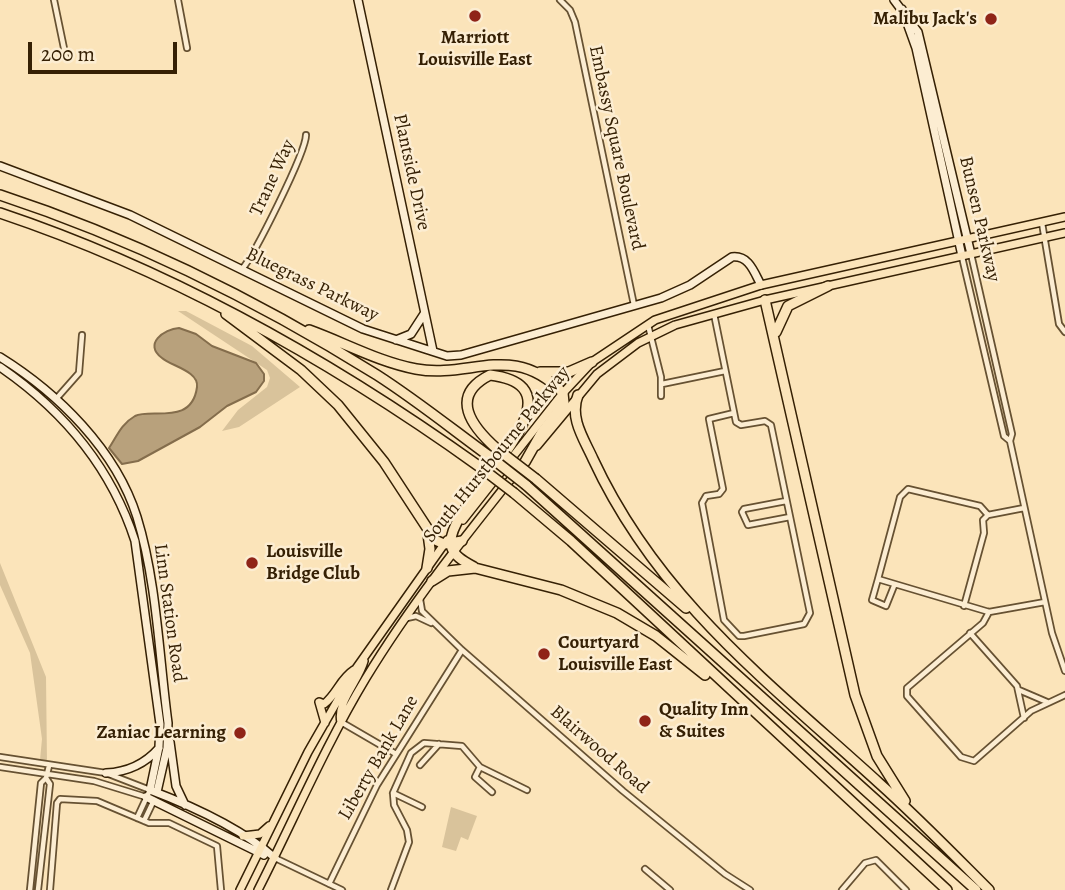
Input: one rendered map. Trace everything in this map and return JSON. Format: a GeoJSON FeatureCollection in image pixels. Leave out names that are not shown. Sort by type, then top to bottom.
{"type":"FeatureCollection","features":[{"type":"Feature","properties":{"kind":"highway"},"geometry":{"type":"LineString","coordinates":[[0,195],[110,237],[272,316],[379,377],[526,485],[976,890]]}},
{"type":"Feature","properties":{"kind":"highway"},"geometry":{"type":"LineString","coordinates":[[0,213],[139,265],[217,305],[352,380],[480,467],[571,541],[947,890]]}},
{"type":"Feature","properties":{"kind":"highway"},"geometry":{"type":"LineString","coordinates":[[775,337],[776,325],[788,306],[828,286]]}},
{"type":"Feature","properties":{"kind":"highway"},"geometry":{"type":"LineString","coordinates":[[765,300],[860,715],[888,777],[920,822]]}},
{"type":"Feature","properties":{"kind":"highway"},"geometry":{"type":"LineString","coordinates":[[217,305],[300,370],[338,405],[384,462],[428,532],[475,568]]}},
{"type":"Feature","properties":{"kind":"highway"},"geometry":{"type":"LineString","coordinates":[[272,316],[413,368],[445,372],[497,363],[550,380],[563,393],[564,403],[542,432],[525,462]]}},
{"type":"Feature","properties":{"kind":"highway"},"geometry":{"type":"LineString","coordinates":[[529,372],[558,373],[592,362]]}},
{"type":"Feature","properties":{"kind":"highway"},"geometry":{"type":"LineString","coordinates":[[450,547],[454,531],[476,491],[519,435],[528,413],[521,388],[512,380],[490,375],[472,387],[467,398],[468,411],[474,426],[497,449],[536,479],[609,539],[737,654],[920,822],[989,890]]}},
{"type":"Feature","properties":{"kind":"highway"},"geometry":{"type":"LineString","coordinates":[[578,395],[576,421],[622,517],[669,583],[737,654]]}},
{"type":"Feature","properties":{"kind":"highway"},"geometry":{"type":"LineString","coordinates":[[427,568],[430,549],[428,532]]}},
{"type":"Feature","properties":{"kind":"highway"},"geometry":{"type":"LineString","coordinates":[[450,547],[462,541]]}},
{"type":"Feature","properties":{"kind":"highway"},"geometry":{"type":"LineString","coordinates":[[432,581],[447,571],[475,568],[561,590],[617,613],[656,636],[770,726]]}},
{"type":"Feature","properties":{"kind":"main road","name":"South Hurstbourne Parkway"},"geometry":{"type":"LineString","coordinates":[[454,531],[563,393],[592,362],[648,324],[691,306],[761,285],[1065,217]]}},
{"type":"Feature","properties":{"kind":"main road","name":"South Hurstbourne Parkway"},"geometry":{"type":"LineString","coordinates":[[462,541],[578,395],[611,363],[652,335],[714,313],[765,300],[1065,233]]}},
{"type":"Feature","properties":{"kind":"main road"},"geometry":{"type":"LineString","coordinates":[[761,285],[765,300]]}},
{"type":"Feature","properties":{"kind":"main road","name":"South Hurstbourne Parkway"},"geometry":{"type":"LineString","coordinates":[[240,890],[272,823],[365,653],[427,568],[450,547]]}},
{"type":"Feature","properties":{"kind":"main road","name":"South Hurstbourne Parkway"},"geometry":{"type":"LineString","coordinates":[[258,890],[341,722],[382,652],[432,581],[450,547]]}},
{"type":"Feature","properties":{"kind":"main road"},"geometry":{"type":"LineString","coordinates":[[379,632],[382,635],[382,652]]}},
{"type":"Feature","properties":{"kind":"main road"},"geometry":{"type":"LineString","coordinates":[[341,722],[340,710],[360,673],[365,653]]}},
{"type":"Feature","properties":{"kind":"main road"},"geometry":{"type":"LineString","coordinates":[[325,723],[319,702],[324,704],[329,700],[344,677],[355,670]]}},
{"type":"Feature","properties":{"kind":"main road"},"geometry":{"type":"LineString","coordinates":[[243,836],[260,834],[272,823]]}},
{"type":"Feature","properties":{"kind":"street"},"geometry":{"type":"LineString","coordinates":[[54,0],[66,58]]}},
{"type":"Feature","properties":{"kind":"street"},"geometry":{"type":"LineString","coordinates":[[178,0],[187,48]]}},
{"type":"Feature","properties":{"kind":"street","name":"Plantside Drive"},"geometry":{"type":"LineString","coordinates":[[358,0],[433,351]]}},
{"type":"Feature","properties":{"kind":"street","name":"Embassy Square Boulevard"},"geometry":{"type":"LineString","coordinates":[[560,0],[570,10],[575,22],[634,306]]}},
{"type":"Feature","properties":{"kind":"street","name":"Bunsen Parkway"},"geometry":{"type":"LineString","coordinates":[[894,0],[918,32],[1012,434],[1010,441],[1045,602],[1065,671]]}},
{"type":"Feature","properties":{"kind":"street","name":"Bunsen Parkway"},"geometry":{"type":"LineString","coordinates":[[902,9],[916,48],[1004,436],[1010,441]]}},
{"type":"Feature","properties":{"kind":"street","name":"Trane Way"},"geometry":{"type":"LineString","coordinates":[[242,269],[258,244],[303,153],[306,135]]}},
{"type":"Feature","properties":{"kind":"street","name":"Bluegrass Parkway"},"geometry":{"type":"LineString","coordinates":[[0,166],[130,215],[338,318],[395,340],[450,356],[634,306],[679,291],[732,257],[748,262],[761,285]]}},
{"type":"Feature","properties":{"kind":"street"},"geometry":{"type":"LineString","coordinates":[[1042,222],[1059,324],[1065,332]]}},
{"type":"Feature","properties":{"kind":"street"},"geometry":{"type":"LineString","coordinates":[[714,313],[734,413],[741,425],[765,421],[769,423],[810,613],[808,621],[739,636],[724,620],[702,503],[706,496],[722,492],[709,419],[734,413]]}},
{"type":"Feature","properties":{"kind":"street"},"geometry":{"type":"LineString","coordinates":[[395,340],[411,334],[424,314]]}},
{"type":"Feature","properties":{"kind":"street"},"geometry":{"type":"LineString","coordinates":[[648,324],[662,384],[661,396]]}},
{"type":"Feature","properties":{"kind":"street"},"geometry":{"type":"LineString","coordinates":[[57,399],[79,373],[82,335]]}},
{"type":"Feature","properties":{"kind":"street","name":"Linn Station Road"},"geometry":{"type":"LineString","coordinates":[[0,357],[57,399],[100,449],[136,515],[147,557],[167,735],[152,795]]}},
{"type":"Feature","properties":{"kind":"street","name":"Linn Station Road"},"geometry":{"type":"LineString","coordinates":[[0,366],[36,392],[83,440],[123,506],[137,550],[160,724],[152,795]]}},
{"type":"Feature","properties":{"kind":"street"},"geometry":{"type":"LineString","coordinates":[[662,384],[725,371]]}},
{"type":"Feature","properties":{"kind":"street"},"geometry":{"type":"LineString","coordinates":[[894,586],[886,607],[872,600],[900,497],[908,489],[980,506],[988,515]]}},
{"type":"Feature","properties":{"kind":"street"},"geometry":{"type":"LineString","coordinates":[[786,501],[744,509],[742,512],[748,525],[790,520]]}},
{"type":"Feature","properties":{"kind":"street"},"geometry":{"type":"LineString","coordinates":[[964,606],[984,533],[983,520],[988,515],[1024,508]]}},
{"type":"Feature","properties":{"kind":"street"},"geometry":{"type":"LineString","coordinates":[[878,579],[894,586],[989,612],[1045,602]]}},
{"type":"Feature","properties":{"kind":"street","name":"Blairwood Road"},"geometry":{"type":"LineString","coordinates":[[421,596],[422,611],[462,650],[623,791],[725,874],[750,890]]}},
{"type":"Feature","properties":{"kind":"street"},"geometry":{"type":"LineString","coordinates":[[989,612],[970,633],[909,684],[907,696],[967,761],[981,757],[1035,708],[1065,695]]}},
{"type":"Feature","properties":{"kind":"street"},"geometry":{"type":"LineString","coordinates":[[404,620],[416,616],[435,625]]}},
{"type":"Feature","properties":{"kind":"street"},"geometry":{"type":"LineString","coordinates":[[970,633],[1019,690],[1048,702]]}},
{"type":"Feature","properties":{"kind":"street","name":"Liberty Bank Lane"},"geometry":{"type":"LineString","coordinates":[[329,884],[377,785],[462,650]]}},
{"type":"Feature","properties":{"kind":"street"},"geometry":{"type":"LineString","coordinates":[[1019,690],[1018,699],[1024,719]]}},
{"type":"Feature","properties":{"kind":"street"},"geometry":{"type":"LineString","coordinates":[[341,722],[396,754]]}},
{"type":"Feature","properties":{"kind":"street"},"geometry":{"type":"LineString","coordinates":[[167,735],[176,786],[185,805]]}},
{"type":"Feature","properties":{"kind":"street"},"geometry":{"type":"LineString","coordinates":[[388,890],[409,842],[407,830],[394,805],[393,793],[415,748],[424,743],[464,747],[480,767],[527,790]]}},
{"type":"Feature","properties":{"kind":"street"},"geometry":{"type":"LineString","coordinates":[[419,765],[439,743]]}},
{"type":"Feature","properties":{"kind":"street"},"geometry":{"type":"LineString","coordinates":[[106,774],[133,768],[150,758],[159,747]]}},
{"type":"Feature","properties":{"kind":"street"},"geometry":{"type":"LineString","coordinates":[[0,757],[106,774],[342,890]]}},
{"type":"Feature","properties":{"kind":"street"},"geometry":{"type":"LineString","coordinates":[[38,890],[50,784],[47,777],[49,766]]}},
{"type":"Feature","properties":{"kind":"street"},"geometry":{"type":"LineString","coordinates":[[0,767],[47,777],[94,781],[185,805],[243,836],[260,850]]}},
{"type":"Feature","properties":{"kind":"street"},"geometry":{"type":"LineString","coordinates":[[480,767],[475,777],[492,792]]}},
{"type":"Feature","properties":{"kind":"street"},"geometry":{"type":"LineString","coordinates":[[30,890],[41,783],[47,777]]}},
{"type":"Feature","properties":{"kind":"street"},"geometry":{"type":"LineString","coordinates":[[393,793],[422,807]]}},
{"type":"Feature","properties":{"kind":"street"},"geometry":{"type":"LineString","coordinates":[[137,818],[152,795]]}},
{"type":"Feature","properties":{"kind":"street"},"geometry":{"type":"LineString","coordinates":[[144,821],[152,795]]}},
{"type":"Feature","properties":{"kind":"street"},"geometry":{"type":"LineString","coordinates":[[50,890],[57,803],[60,799],[72,797],[97,801],[144,821],[169,823],[217,846],[221,890]]}},
{"type":"Feature","properties":{"kind":"street"},"geometry":{"type":"LineString","coordinates":[[842,890],[865,863],[876,860],[906,890]]}},
{"type":"Feature","properties":{"kind":"street"},"geometry":{"type":"LineString","coordinates":[[645,869],[670,890]]}},
{"type":"Feature","properties":{"kind":"shaded area"},"geometry":{"type":"Polygon","coordinates":[[[178,311],[186,311],[252,346],[300,387],[239,427],[222,431],[238,410],[267,387],[270,378],[267,370],[178,311]]]}},
{"type":"Feature","properties":{"kind":"shaded area"},"geometry":{"type":"Polygon","coordinates":[[[179,328],[196,334],[212,346],[256,363],[264,374],[264,381],[256,392],[227,406],[200,427],[138,461],[122,464],[109,448],[126,423],[142,414],[179,411],[194,399],[197,387],[194,377],[166,361],[155,348],[155,343],[162,334],[179,328]]]}},
{"type":"Feature","properties":{"kind":"shaded area"},"geometry":{"type":"Polygon","coordinates":[[[0,563],[46,677],[47,763],[40,760],[42,739],[30,653],[0,585],[0,563]]]}},
{"type":"Feature","properties":{"kind":"shaded area"},"geometry":{"type":"Polygon","coordinates":[[[451,807],[477,816],[468,840],[461,837],[456,851],[442,847],[451,807]]]}},
{"type":"Feature","properties":{"kind":"place","name":"Marriott Louisville East"},"geometry":{"type":"Point","coordinates":[475,16]}},
{"type":"Feature","properties":{"kind":"place","name":"Malibu Jack's"},"geometry":{"type":"Point","coordinates":[991,19]}},
{"type":"Feature","properties":{"kind":"place","name":"Louisville Bridge Club"},"geometry":{"type":"Point","coordinates":[252,563]}},
{"type":"Feature","properties":{"kind":"place","name":"Courtyard Louisville East"},"geometry":{"type":"Point","coordinates":[544,654]}},
{"type":"Feature","properties":{"kind":"place","name":"Quality Inn & Suites"},"geometry":{"type":"Point","coordinates":[645,721]}},
{"type":"Feature","properties":{"kind":"place","name":"Zaniac Learning"},"geometry":{"type":"Point","coordinates":[240,733]}}]}
